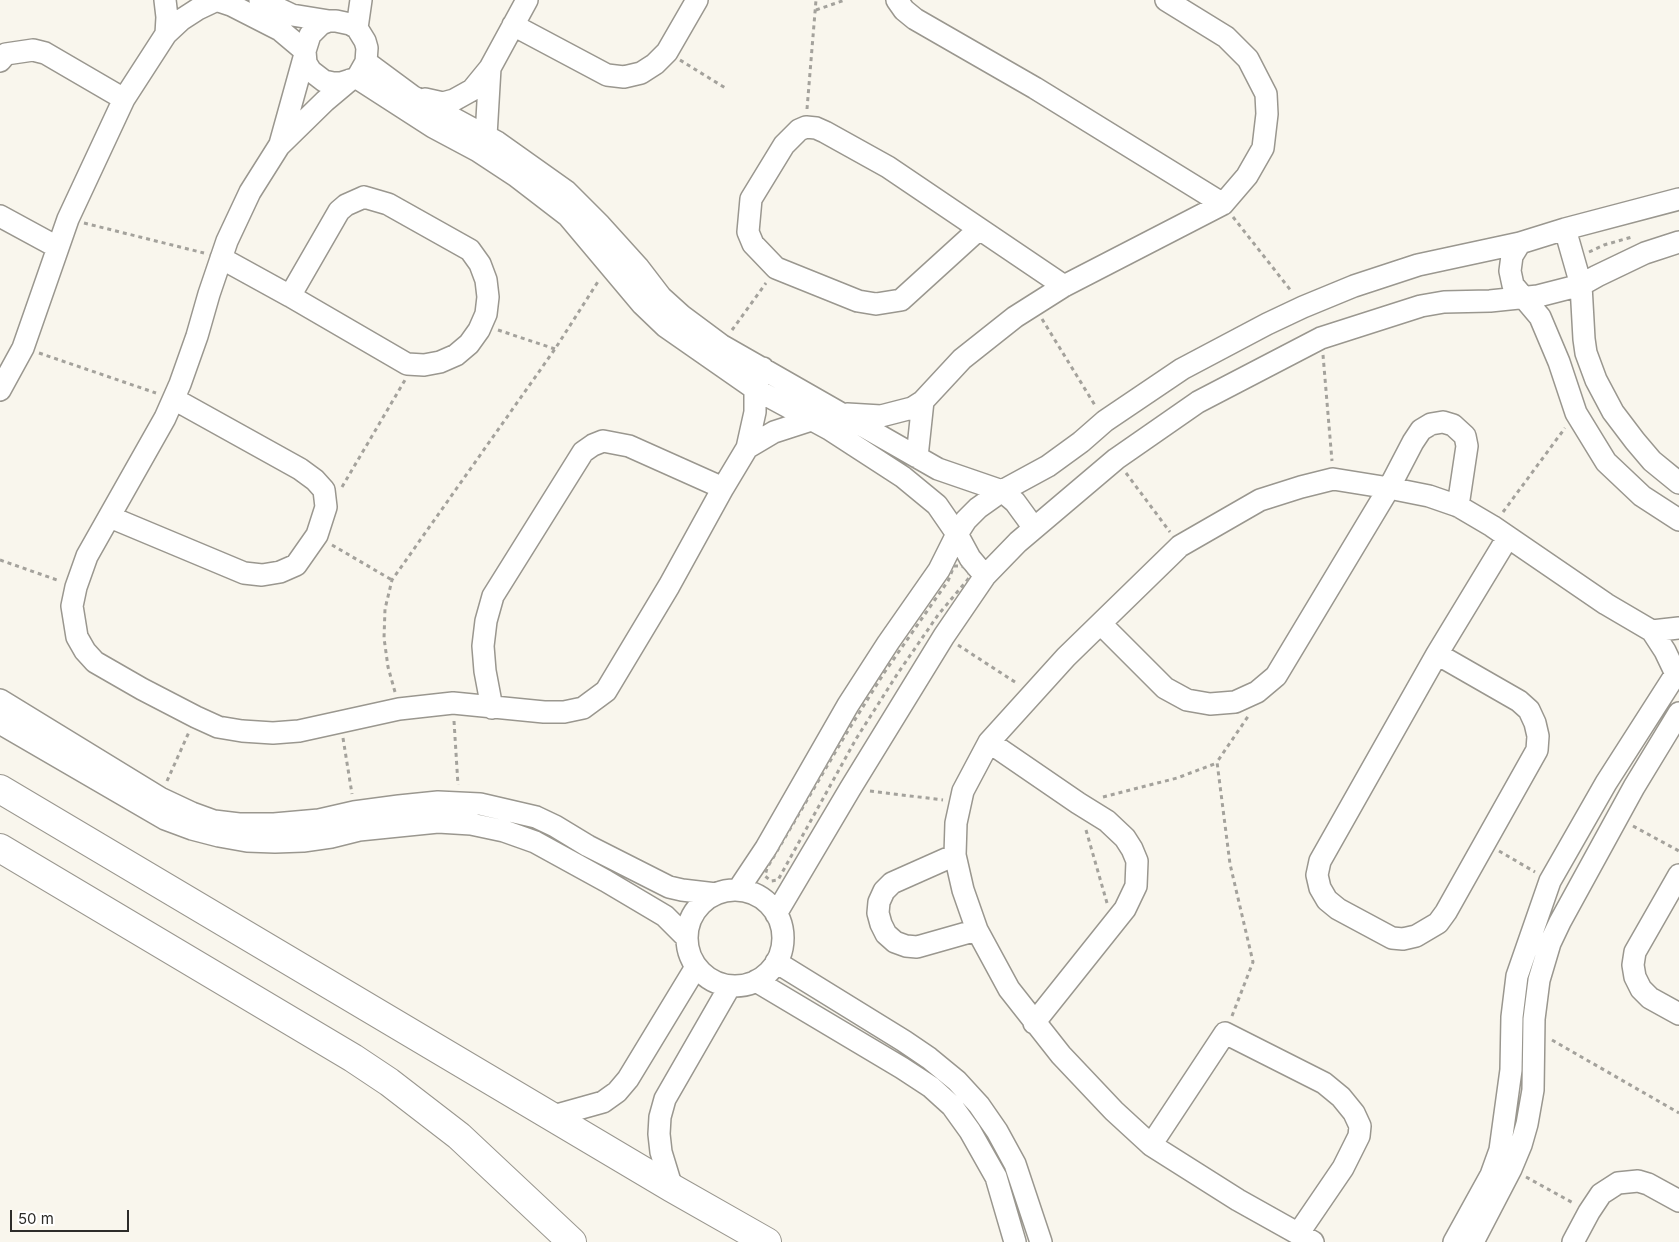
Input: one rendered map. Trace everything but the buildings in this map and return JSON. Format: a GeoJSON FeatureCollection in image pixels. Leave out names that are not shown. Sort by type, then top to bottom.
{"type":"FeatureCollection","features":[{"type":"Feature","properties":{"kind":"main road"},"geometry":{"type":"LineString","coordinates":[[0,789],[761,1240]]}},
{"type":"Feature","properties":{"kind":"main road"},"geometry":{"type":"LineString","coordinates":[[0,848],[353,1058],[390,1082],[459,1136],[572,1242]]}},
{"type":"Feature","properties":{"kind":"street"},"geometry":{"type":"LineString","coordinates":[[165,0],[166,34]]}},
{"type":"Feature","properties":{"kind":"street"},"geometry":{"type":"LineString","coordinates":[[2,384],[23,348],[68,219],[124,99],[166,34],[187,16],[217,0],[280,30],[305,52],[311,71],[317,77],[333,83],[357,73],[412,96],[443,103],[454,100],[472,90],[490,68],[527,0]]}},
{"type":"Feature","properties":{"kind":"street"},"geometry":{"type":"LineString","coordinates":[[260,0],[292,15],[350,24],[357,28],[367,48],[357,73],[279,146],[250,192],[227,241],[197,336],[174,399],[87,556],[76,586],[72,606],[77,637],[85,651],[96,662],[196,717],[218,727],[242,731],[273,733],[299,731],[399,709],[453,703],[544,712],[564,712],[583,708],[606,691],[748,448],[755,412],[755,389],[763,368]]}},
{"type":"Feature","properties":{"kind":"street"},"geometry":{"type":"LineString","coordinates":[[279,146],[310,35],[315,29],[332,21],[355,0]]}},
{"type":"Feature","properties":{"kind":"street"},"geometry":{"type":"LineString","coordinates":[[357,28],[361,0]]}},
{"type":"Feature","properties":{"kind":"street"},"geometry":{"type":"LineString","coordinates":[[513,25],[607,75],[624,76],[640,73],[656,64],[667,52],[697,0]]}},
{"type":"Feature","properties":{"kind":"street"},"geometry":{"type":"LineString","coordinates":[[896,0],[915,19],[1035,88],[1223,204]]}},
{"type":"Feature","properties":{"kind":"street"},"geometry":{"type":"LineString","coordinates":[[748,448],[774,432],[827,421],[881,416],[912,408],[923,401],[962,359],[1015,317],[1064,286],[1223,204],[1247,176],[1263,148],[1267,114],[1266,94],[1248,59],[1226,37],[1166,0]]}},
{"type":"Feature","properties":{"kind":"street"},"geometry":{"type":"LineString","coordinates":[[0,61],[6,54],[33,50],[45,53],[124,99]]}},
{"type":"Feature","properties":{"kind":"street"},"geometry":{"type":"LineString","coordinates":[[482,143],[490,68]]}},
{"type":"Feature","properties":{"kind":"street"},"geometry":{"type":"LineString","coordinates":[[357,73],[433,127],[482,143],[497,142],[566,191],[638,267],[661,297],[682,316],[721,346],[763,368],[827,421],[903,477],[937,505],[957,534],[970,558],[985,576]]}},
{"type":"Feature","properties":{"kind":"street"},"geometry":{"type":"LineString","coordinates":[[412,96],[482,143],[516,176],[568,216],[642,304],[666,327],[755,389],[827,421],[917,457],[938,469],[1002,491],[1015,502],[1034,528]]}},
{"type":"Feature","properties":{"kind":"street"},"geometry":{"type":"LineString","coordinates":[[978,230],[900,300],[876,304],[858,301],[776,268],[753,244],[748,232],[752,199],[784,145],[799,130],[806,127],[825,132],[888,167],[951,209],[978,230],[1064,286]]}},
{"type":"Feature","properties":{"kind":"street"},"geometry":{"type":"LineString","coordinates":[[221,258],[407,364],[424,365],[440,362],[456,355],[469,344],[482,325],[486,314],[488,297],[486,280],[480,264],[470,250],[388,204],[364,197],[338,211],[290,296]]}},
{"type":"Feature","properties":{"kind":"street"},"geometry":{"type":"LineString","coordinates":[[738,890],[766,848],[848,705],[939,570],[966,520],[978,508],[1002,491],[1048,466],[1081,442],[1105,421],[1182,369],[1267,324],[1304,307],[1354,286],[1418,265],[1520,243],[1679,199]]}},
{"type":"Feature","properties":{"kind":"street"},"geometry":{"type":"LineString","coordinates":[[0,216],[57,247]]}},
{"type":"Feature","properties":{"kind":"street"},"geometry":{"type":"LineString","coordinates":[[1565,229],[1581,286],[1586,353],[1596,380],[1613,412],[1634,441],[1652,461],[1679,483]]}},
{"type":"Feature","properties":{"kind":"street"},"geometry":{"type":"LineString","coordinates":[[776,914],[944,636],[985,576],[1018,542],[1116,459],[1198,402],[1322,338],[1421,306],[1444,302],[1523,298],[1581,286],[1597,276],[1645,253],[1679,242]]}},
{"type":"Feature","properties":{"kind":"street"},"geometry":{"type":"LineString","coordinates":[[1520,243],[1512,256],[1510,271],[1513,286],[1540,317],[1549,336],[1576,413],[1606,462],[1642,496],[1679,520]]}},
{"type":"Feature","properties":{"kind":"street"},"geometry":{"type":"LineString","coordinates":[[110,517],[244,573],[262,575],[280,572],[296,565],[317,535],[326,507],[324,490],[315,480],[300,469],[174,399]]}},
{"type":"Feature","properties":{"kind":"street"},"geometry":{"type":"LineString","coordinates":[[917,457],[923,401]]}},
{"type":"Feature","properties":{"kind":"street"},"geometry":{"type":"LineString","coordinates":[[1101,624],[1165,688],[1187,700],[1210,704],[1235,702],[1257,692],[1276,676],[1390,488],[1421,430],[1431,424],[1443,422],[1453,425],[1465,436],[1467,446],[1458,506]]}},
{"type":"Feature","properties":{"kind":"street"},"geometry":{"type":"LineString","coordinates":[[492,708],[485,671],[483,646],[486,621],[493,596],[583,452],[603,441],[629,446],[723,488]]}},
{"type":"Feature","properties":{"kind":"street"},"geometry":{"type":"LineString","coordinates":[[922,492],[938,469]]}},
{"type":"Feature","properties":{"kind":"street"},"geometry":{"type":"LineString","coordinates":[[1151,1145],[1225,1033],[1324,1083],[1341,1097],[1354,1113],[1360,1126],[1360,1136],[1306,1238],[1238,1200],[1151,1145],[1114,1111],[1060,1055],[1034,1023],[1009,989],[977,930],[955,855],[956,823],[964,791],[989,742],[1066,658],[1180,546],[1260,500],[1333,479],[1429,496],[1458,506],[1599,599],[1652,631],[1678,672],[1606,783],[1550,881],[1517,976],[1512,1017],[1511,1070],[1500,1150],[1491,1174],[1454,1242]]}},
{"type":"Feature","properties":{"kind":"street"},"geometry":{"type":"LineString","coordinates":[[1437,654],[1519,701],[1529,710],[1538,736],[1536,750],[1486,843],[1438,923],[1416,936],[1403,939],[1392,938],[1327,900],[1320,888],[1317,875],[1320,861],[1437,654],[1500,532]]}},
{"type":"Feature","properties":{"kind":"street"},"geometry":{"type":"LineString","coordinates":[[1652,631],[1679,628]]}},
{"type":"Feature","properties":{"kind":"street"},"geometry":{"type":"LineString","coordinates":[[0,700],[160,798],[214,821],[238,824],[274,824],[318,820],[354,812],[428,803],[459,802],[501,808],[536,817],[655,881],[682,890],[716,894],[738,890],[749,893],[769,905],[776,914],[783,938],[781,951],[776,962],[767,973],[756,981],[739,986],[730,986],[714,982],[696,967],[688,948],[688,927],[698,907],[716,894]]}},
{"type":"Feature","properties":{"kind":"street"},"geometry":{"type":"LineString","coordinates":[[1473,1242],[1511,1169],[1527,1124],[1532,1090],[1534,1029],[1539,980],[1550,943],[1617,818],[1679,713]]}},
{"type":"Feature","properties":{"kind":"street"},"geometry":{"type":"LineString","coordinates":[[0,723],[165,819],[219,836],[247,841],[304,841],[359,830],[438,822],[471,824],[504,832],[535,842],[606,881],[665,916],[687,938]]}},
{"type":"Feature","properties":{"kind":"street"},"geometry":{"type":"LineString","coordinates":[[1643,724],[1664,738]]}},
{"type":"Feature","properties":{"kind":"street"},"geometry":{"type":"LineString","coordinates":[[989,742],[1116,828],[1132,849],[1137,862],[1136,886],[1125,909],[1034,1023]]}},
{"type":"Feature","properties":{"kind":"street"},"geometry":{"type":"LineString","coordinates":[[955,855],[892,883],[884,891],[879,902],[880,924],[886,934],[895,942],[917,947],[977,930]]}},
{"type":"Feature","properties":{"kind":"street"},"geometry":{"type":"LineString","coordinates":[[1679,875],[1638,947],[1633,965],[1640,989],[1650,998],[1679,1014]]}},
{"type":"Feature","properties":{"kind":"street"},"geometry":{"type":"LineString","coordinates":[[776,962],[904,1041],[957,1081],[980,1106],[998,1131],[1015,1164],[1041,1242]]}},
{"type":"Feature","properties":{"kind":"street"},"geometry":{"type":"LineString","coordinates":[[553,1116],[603,1102],[617,1092],[628,1079],[696,967]]}},
{"type":"Feature","properties":{"kind":"street"},"geometry":{"type":"LineString","coordinates":[[756,981],[902,1068],[931,1087],[952,1106],[970,1131],[996,1177],[1015,1242]]}},
{"type":"Feature","properties":{"kind":"street"},"geometry":{"type":"LineString","coordinates":[[672,1188],[661,1152],[659,1134],[662,1108],[665,1099],[730,986]]}},
{"type":"Feature","properties":{"kind":"street"},"geometry":{"type":"LineString","coordinates":[[1573,1242],[1601,1194],[1609,1188],[1628,1181],[1638,1181],[1648,1184],[1679,1202]]}},
{"type":"Feature","properties":{"kind":"path"},"geometry":{"type":"LineString","coordinates":[[806,127],[816,0]]}},
{"type":"Feature","properties":{"kind":"path"},"geometry":{"type":"LineString","coordinates":[[816,10],[845,0]]}},
{"type":"Feature","properties":{"kind":"path"},"geometry":{"type":"LineString","coordinates":[[667,52],[727,89]]}},
{"type":"Feature","properties":{"kind":"path"},"geometry":{"type":"LineString","coordinates":[[1223,204],[1304,307]]}},
{"type":"Feature","properties":{"kind":"path"},"geometry":{"type":"LineString","coordinates":[[68,219],[221,258]]}},
{"type":"Feature","properties":{"kind":"path"},"geometry":{"type":"LineString","coordinates":[[1585,250],[1589,252],[1604,245],[1641,235]]}},
{"type":"Feature","properties":{"kind":"path"},"geometry":{"type":"LineString","coordinates":[[399,709],[388,667],[384,638],[385,609],[392,580],[554,348],[609,265]]}},
{"type":"Feature","properties":{"kind":"path"},"geometry":{"type":"LineString","coordinates":[[721,346],[776,268]]}},
{"type":"Feature","properties":{"kind":"path"},"geometry":{"type":"LineString","coordinates":[[1034,305],[1105,421]]}},
{"type":"Feature","properties":{"kind":"path"},"geometry":{"type":"LineString","coordinates":[[482,325],[554,348]]}},
{"type":"Feature","properties":{"kind":"path"},"geometry":{"type":"LineString","coordinates":[[1322,338],[1333,479]]}},
{"type":"Feature","properties":{"kind":"path"},"geometry":{"type":"LineString","coordinates":[[23,348],[174,399]]}},
{"type":"Feature","properties":{"kind":"path"},"geometry":{"type":"LineString","coordinates":[[342,487],[414,364]]}},
{"type":"Feature","properties":{"kind":"path"},"geometry":{"type":"LineString","coordinates":[[1500,532],[1576,413]]}},
{"type":"Feature","properties":{"kind":"path"},"geometry":{"type":"LineString","coordinates":[[1116,459],[1180,546]]}},
{"type":"Feature","properties":{"kind":"path"},"geometry":{"type":"LineString","coordinates":[[317,535],[392,580]]}},
{"type":"Feature","properties":{"kind":"path"},"geometry":{"type":"LineString","coordinates":[[1,562],[76,586]]}},
{"type":"Feature","properties":{"kind":"path"},"geometry":{"type":"LineString","coordinates":[[954,566],[962,566],[969,571],[969,578],[962,587],[938,615],[898,673],[856,739],[778,880],[771,881],[766,876],[767,868],[884,673],[948,580],[954,566]]}},
{"type":"Feature","properties":{"kind":"path"},"geometry":{"type":"LineString","coordinates":[[944,636],[1033,694]]}},
{"type":"Feature","properties":{"kind":"path"},"geometry":{"type":"LineString","coordinates":[[453,703],[459,802]]}},
{"type":"Feature","properties":{"kind":"path"},"geometry":{"type":"LineString","coordinates":[[1113,925],[1078,803],[1177,778],[1217,762],[1255,708]]}},
{"type":"Feature","properties":{"kind":"path"},"geometry":{"type":"LineString","coordinates":[[160,798],[196,717]]}},
{"type":"Feature","properties":{"kind":"path"},"geometry":{"type":"LineString","coordinates":[[341,723],[354,812]]}},
{"type":"Feature","properties":{"kind":"path"},"geometry":{"type":"LineString","coordinates":[[1217,762],[1230,864],[1253,962],[1225,1033]]}},
{"type":"Feature","properties":{"kind":"path"},"geometry":{"type":"LineString","coordinates":[[850,789],[961,802]]}},
{"type":"Feature","properties":{"kind":"path"},"geometry":{"type":"LineString","coordinates":[[1617,818],[1679,850]]}},
{"type":"Feature","properties":{"kind":"path"},"geometry":{"type":"LineString","coordinates":[[1486,843],[1550,881]]}},
{"type":"Feature","properties":{"kind":"path"},"geometry":{"type":"LineString","coordinates":[[1534,1029],[1679,1113]]}},
{"type":"Feature","properties":{"kind":"path"},"geometry":{"type":"LineString","coordinates":[[1511,1169],[1589,1212]]}}]}
